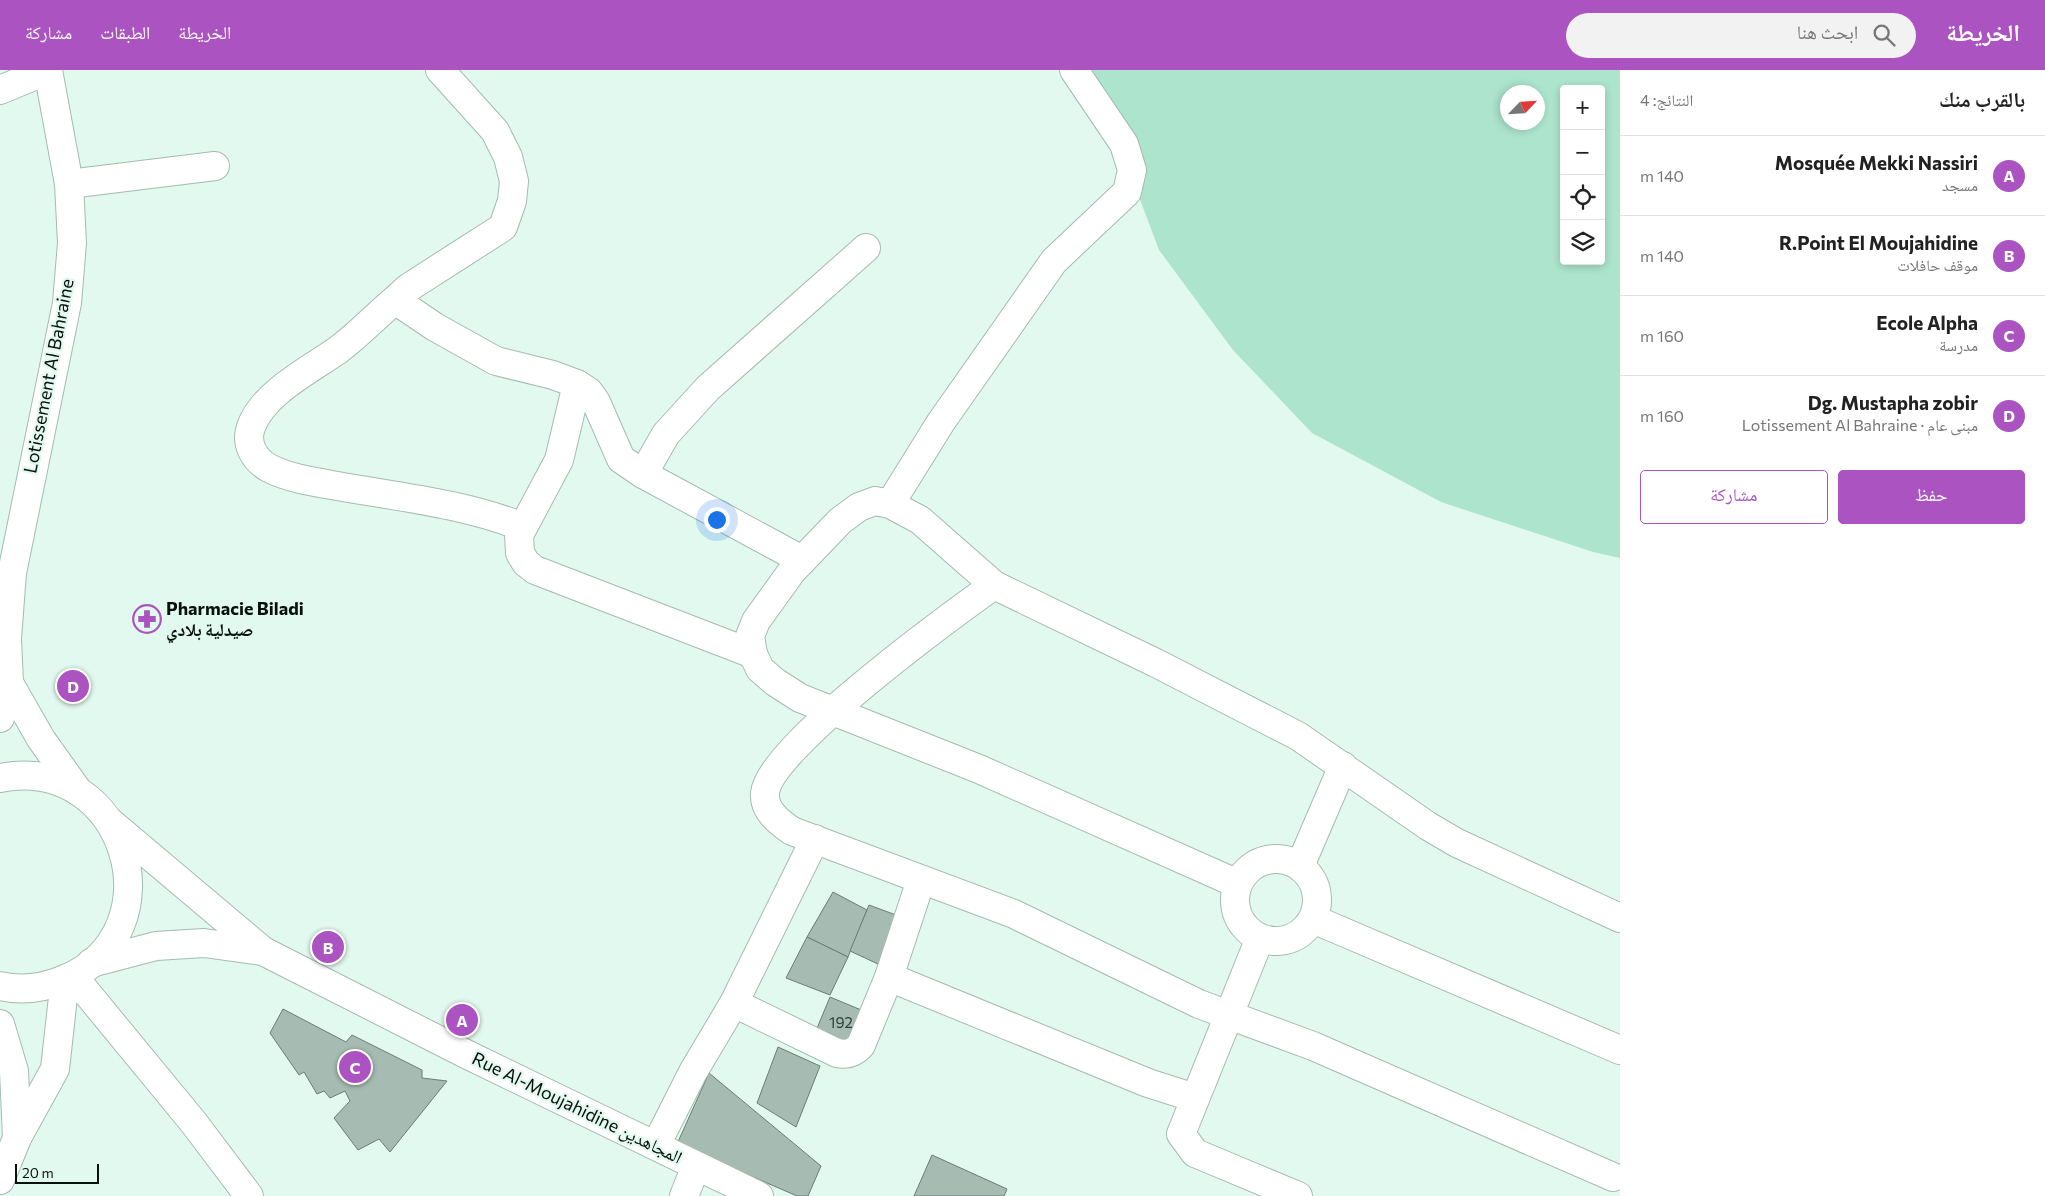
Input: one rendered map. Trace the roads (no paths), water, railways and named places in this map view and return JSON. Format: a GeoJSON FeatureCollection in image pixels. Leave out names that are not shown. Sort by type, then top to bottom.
{"type":"FeatureCollection","features":[{"type":"Feature","properties":{"kind":"street"},"geometry":{"type":"LineString","coordinates":[[0,90],[48,70]]}},
{"type":"Feature","properties":{"kind":"street","name":"Lotissement Al Bahraine"},"geometry":{"type":"LineString","coordinates":[[0,718],[9,683],[7,639],[12,573],[67,302],[72,243],[69,184],[48,70]]}},
{"type":"Feature","properties":{"kind":"street"},"geometry":{"type":"LineString","coordinates":[[440,70],[495,131],[508,157],[514,181],[512,201],[503,226],[408,288],[339,349],[295,378],[276,394],[250,427],[249,445],[254,456],[268,468],[291,476],[457,506],[496,516],[523,528]]}},
{"type":"Feature","properties":{"kind":"street"},"geometry":{"type":"LineString","coordinates":[[890,504],[947,414],[1054,260],[1127,192],[1132,170],[1124,144],[1074,70]]}},
{"type":"Feature","properties":{"kind":"street"},"geometry":{"type":"LineString","coordinates":[[69,184],[215,166]]}},
{"type":"Feature","properties":{"kind":"street"},"geometry":{"type":"LineString","coordinates":[[643,474],[666,434],[708,388],[866,248]]}},
{"type":"Feature","properties":{"kind":"street"},"geometry":{"type":"LineString","coordinates":[[395,300],[435,326],[496,361],[528,368],[577,384],[588,392],[596,402],[621,459],[643,474],[802,560]]}},
{"type":"Feature","properties":{"kind":"street"},"geometry":{"type":"LineString","coordinates":[[577,384],[559,460],[519,535],[520,552],[526,563],[535,570],[753,654]]}},
{"type":"Feature","properties":{"kind":"street"},"geometry":{"type":"LineString","coordinates":[[1238,884],[979,769],[800,698],[760,669],[753,654],[750,636],[756,621],[772,596],[802,560],[840,521],[859,507],[875,501],[890,504],[920,520],[994,586],[1156,663],[1298,736],[1428,826],[1456,842],[1620,918]]}},
{"type":"Feature","properties":{"kind":"street"},"geometry":{"type":"LineString","coordinates":[[994,586],[903,652],[833,711],[785,759],[772,776],[765,793],[767,806],[785,826],[792,831],[1014,914],[1198,1004],[1313,1046],[1612,1177]]}},
{"type":"Feature","properties":{"kind":"street","name":"Lotissement Al Bahraine"},"geometry":{"type":"LineString","coordinates":[[9,683],[41,739],[78,791]]}},
{"type":"Feature","properties":{"kind":"street"},"geometry":{"type":"LineString","coordinates":[[1300,866],[1343,766]]}},
{"type":"Feature","properties":{"kind":"street"},"geometry":{"type":"LineString","coordinates":[[0,778],[36,776],[58,782],[78,791],[96,805],[110,822],[121,842],[127,863],[128,885],[126,907],[118,928],[107,947],[77,973],[55,1069],[16,1138],[0,1180]]}},
{"type":"Feature","properties":{"kind":"street","name":"Rue Al-Moujahidine المجاهدين"},"geometry":{"type":"LineString","coordinates":[[110,822],[263,951],[466,1054],[759,1196]]}},
{"type":"Feature","properties":{"kind":"street"},"geometry":{"type":"LineString","coordinates":[[656,1145],[694,1072],[734,1003],[815,839]]}},
{"type":"Feature","properties":{"kind":"street"},"geometry":{"type":"LineString","coordinates":[[1282,859],[1300,866],[1313,880],[1318,900],[1313,919],[1304,931],[1291,939],[1275,942],[1260,938],[1243,926],[1235,906],[1238,884],[1248,869],[1264,860],[1282,859]]}},
{"type":"Feature","properties":{"kind":"street"},"geometry":{"type":"LineString","coordinates":[[734,1003],[812,1042],[845,1054],[856,1051],[861,1045],[889,976],[921,880]]}},
{"type":"Feature","properties":{"kind":"street"},"geometry":{"type":"LineString","coordinates":[[1313,919],[1620,1050]]}},
{"type":"Feature","properties":{"kind":"street"},"geometry":{"type":"LineString","coordinates":[[1260,938],[1181,1134],[1195,1153],[1298,1196]]}},
{"type":"Feature","properties":{"kind":"street","name":"Rue Al-Moujahidine المجاهدين"},"geometry":{"type":"LineString","coordinates":[[0,986],[31,988],[156,946],[204,943],[263,951]]}},
{"type":"Feature","properties":{"kind":"street"},"geometry":{"type":"LineString","coordinates":[[77,973],[194,1122],[249,1196]]}},
{"type":"Feature","properties":{"kind":"street"},"geometry":{"type":"LineString","coordinates":[[889,976],[1148,1083],[1195,1098]]}},
{"type":"Feature","properties":{"kind":"street"},"geometry":{"type":"LineString","coordinates":[[0,1024],[14,1071],[16,1138]]}},
{"type":"Feature","properties":{"kind":"street"},"geometry":{"type":"LineString","coordinates":[[684,1196],[696,1166]]}},
{"type":"Feature","properties":{"kind":"place","name":"Pharmacie Biladi صيدلية بلادي"},"geometry":{"type":"Point","coordinates":[147,619]}},
{"type":"Feature","properties":{"kind":"place","name":"Dg. Mustapha zobir"},"geometry":{"type":"Point","coordinates":[73,686]}},
{"type":"Feature","properties":{"kind":"place","name":"R.Point El Moujahidine"},"geometry":{"type":"Point","coordinates":[328,947]}},
{"type":"Feature","properties":{"kind":"place","name":"Mosquée Mekki Nassiri"},"geometry":{"type":"Point","coordinates":[462,1020]}},
{"type":"Feature","properties":{"kind":"place","name":"Ecole Alpha"},"geometry":{"type":"Point","coordinates":[355,1067]}}]}
